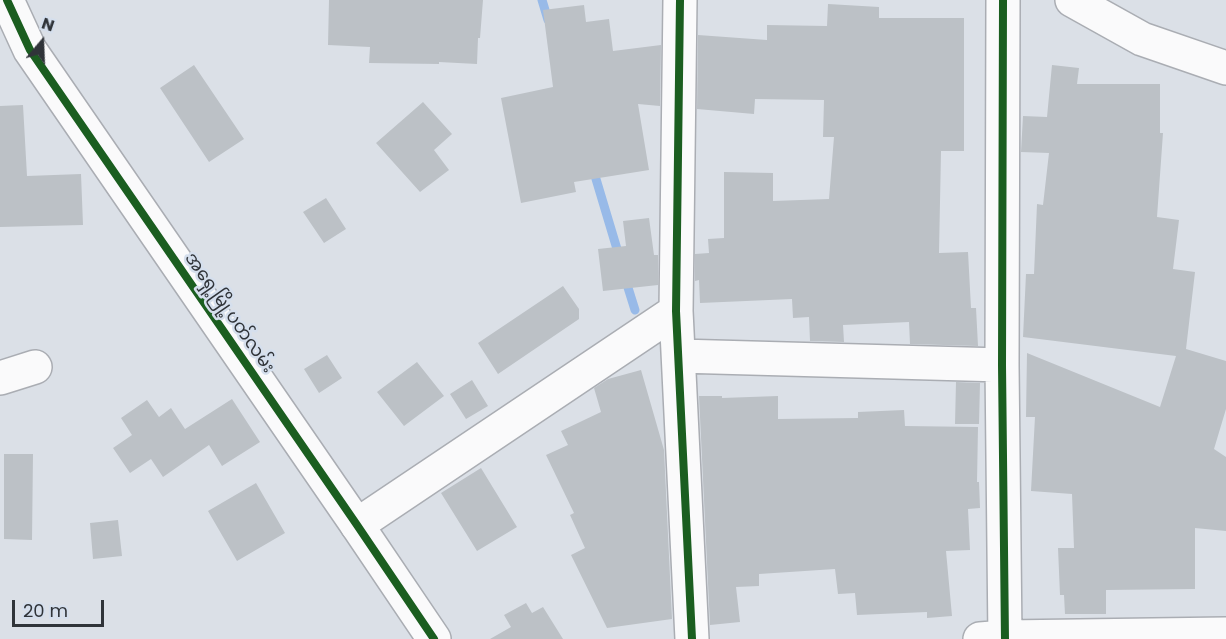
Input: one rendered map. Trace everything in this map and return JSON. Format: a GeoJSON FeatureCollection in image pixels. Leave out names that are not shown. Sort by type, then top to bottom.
{"type":"FeatureCollection","features":[{"type":"Feature","properties":{"kind":"street","name":"အရှေ့မြို့ပတ်လမ်း"},"geometry":{"type":"LineString","coordinates":[[7,0],[30,50],[434,639]]}},
{"type":"Feature","properties":{"kind":"street"},"geometry":{"type":"LineString","coordinates":[[680,0],[676,310],[692,639]]}},
{"type":"Feature","properties":{"kind":"street"},"geometry":{"type":"LineString","coordinates":[[1003,0],[1002,365],[996,638],[1226,634]]}},
{"type":"Feature","properties":{"kind":"street"},"geometry":{"type":"LineString","coordinates":[[1072,0],[1142,39],[1226,68]]}},
{"type":"Feature","properties":{"kind":"street"},"geometry":{"type":"LineString","coordinates":[[357,525],[676,310]]}},
{"type":"Feature","properties":{"kind":"street"},"geometry":{"type":"LineString","coordinates":[[679,356],[1002,365]]}},
{"type":"Feature","properties":{"kind":"street"},"geometry":{"type":"LineString","coordinates":[[0,378],[35,367]]}},
{"type":"Feature","properties":{"kind":"building"},"geometry":{"type":"Polygon","coordinates":[[[329,0],[483,0],[477,64],[369,63],[370,47],[328,45],[329,0]]]}},
{"type":"Feature","properties":{"kind":"building"},"geometry":{"type":"Polygon","coordinates":[[[828,4],[879,7],[879,18],[964,18],[964,151],[941,151],[939,253],[968,252],[971,308],[976,308],[978,346],[910,344],[909,322],[843,325],[844,342],[810,341],[809,317],[793,318],[792,299],[700,303],[699,280],[695,281],[695,254],[709,253],[708,239],[724,238],[724,172],[773,173],[773,201],[829,199],[834,137],[823,137],[824,100],[755,99],[754,114],[697,109],[698,35],[767,40],[767,25],[827,26],[828,4]]]}},
{"type":"Feature","properties":{"kind":"building"},"geometry":{"type":"Polygon","coordinates":[[[584,5],[586,22],[609,19],[613,51],[661,45],[660,106],[638,104],[649,170],[574,182],[576,192],[521,203],[501,98],[553,87],[543,10],[584,5]]]}},
{"type":"Feature","properties":{"kind":"building"},"geometry":{"type":"Polygon","coordinates":[[[194,65],[244,139],[209,162],[160,88],[194,65]]]}},
{"type":"Feature","properties":{"kind":"building"},"geometry":{"type":"Polygon","coordinates":[[[1052,65],[1079,68],[1077,84],[1160,84],[1160,133],[1163,133],[1157,217],[1179,220],[1173,269],[1195,272],[1186,349],[1226,361],[1226,409],[1214,449],[1226,457],[1226,531],[1195,528],[1195,589],[1106,590],[1106,614],[1065,614],[1064,595],[1060,595],[1058,548],[1074,548],[1072,494],[1031,491],[1035,417],[1026,417],[1027,353],[1160,407],[1176,356],[1023,337],[1026,274],[1034,274],[1037,204],[1043,205],[1049,153],[1021,152],[1023,116],[1047,117],[1052,65]]]}},
{"type":"Feature","properties":{"kind":"building"},"geometry":{"type":"Polygon","coordinates":[[[423,102],[452,134],[434,150],[449,170],[420,192],[376,143],[423,102]]]}},
{"type":"Feature","properties":{"kind":"building"},"geometry":{"type":"Polygon","coordinates":[[[23,105],[27,176],[81,174],[83,225],[0,227],[0,106],[23,105]]]}},
{"type":"Feature","properties":{"kind":"building"},"geometry":{"type":"Polygon","coordinates":[[[326,198],[346,229],[324,243],[303,212],[326,198]]]}},
{"type":"Feature","properties":{"kind":"building"},"geometry":{"type":"Polygon","coordinates":[[[649,218],[654,255],[658,255],[658,285],[603,291],[598,249],[626,246],[623,221],[649,218]]]}},
{"type":"Feature","properties":{"kind":"building"},"geometry":{"type":"Polygon","coordinates":[[[563,286],[579,309],[579,319],[498,374],[478,343],[563,286]]]}},
{"type":"Feature","properties":{"kind":"building"},"geometry":{"type":"Polygon","coordinates":[[[327,355],[342,378],[319,393],[304,369],[327,355]]]}},
{"type":"Feature","properties":{"kind":"building"},"geometry":{"type":"Polygon","coordinates":[[[417,362],[444,396],[404,426],[377,392],[417,362]]]}},
{"type":"Feature","properties":{"kind":"building"},"geometry":{"type":"Polygon","coordinates":[[[641,370],[664,450],[672,619],[607,628],[571,555],[585,548],[570,515],[574,513],[546,455],[568,445],[561,431],[601,412],[594,388],[608,379],[641,370]]]}},
{"type":"Feature","properties":{"kind":"building"},"geometry":{"type":"Polygon","coordinates":[[[472,380],[488,406],[466,419],[450,394],[472,380]]]}},
{"type":"Feature","properties":{"kind":"building"},"geometry":{"type":"Polygon","coordinates":[[[956,382],[980,383],[979,424],[955,424],[956,382]]]}},
{"type":"Feature","properties":{"kind":"building"},"geometry":{"type":"Polygon","coordinates":[[[699,396],[722,396],[722,398],[778,396],[778,419],[858,418],[858,412],[904,410],[905,426],[978,427],[977,482],[979,482],[980,508],[968,509],[970,550],[946,551],[952,616],[927,618],[927,612],[857,615],[855,593],[838,594],[835,569],[759,574],[759,586],[736,587],[740,622],[710,625],[699,396]]]}},
{"type":"Feature","properties":{"kind":"building"},"geometry":{"type":"Polygon","coordinates":[[[232,399],[260,442],[222,466],[209,445],[163,477],[151,459],[130,473],[113,448],[132,435],[121,418],[147,400],[159,417],[171,408],[185,429],[232,399]]]}},
{"type":"Feature","properties":{"kind":"building"},"geometry":{"type":"Polygon","coordinates":[[[4,454],[33,454],[32,540],[4,539],[4,454]]]}},
{"type":"Feature","properties":{"kind":"building"},"geometry":{"type":"Polygon","coordinates":[[[481,468],[517,527],[477,551],[441,493],[481,468]]]}},
{"type":"Feature","properties":{"kind":"building"},"geometry":{"type":"Polygon","coordinates":[[[256,483],[285,533],[237,561],[208,511],[256,483]]]}},
{"type":"Feature","properties":{"kind":"building"},"geometry":{"type":"Polygon","coordinates":[[[118,520],[122,556],[93,559],[90,523],[118,520]]]}},
{"type":"Feature","properties":{"kind":"building"},"geometry":{"type":"Polygon","coordinates":[[[526,603],[532,613],[543,607],[563,639],[490,639],[511,627],[504,615],[526,603]]]}},
{"type":"Feature","properties":{"kind":"waterway"},"geometry":{"type":"LineString","coordinates":[[542,0],[548,20]]}},
{"type":"Feature","properties":{"kind":"waterway"},"geometry":{"type":"LineString","coordinates":[[593,169],[620,259]]}},
{"type":"Feature","properties":{"kind":"waterway"},"geometry":{"type":"LineString","coordinates":[[625,278],[635,310]]}},
{"type":"Feature","properties":{"kind":"cycle path"},"geometry":{"type":"LineString","coordinates":[[7,0],[30,50],[434,639]]}},
{"type":"Feature","properties":{"kind":"cycle path"},"geometry":{"type":"LineString","coordinates":[[680,0],[676,311],[692,639]]}},
{"type":"Feature","properties":{"kind":"cycle path"},"geometry":{"type":"LineString","coordinates":[[1003,0],[1002,365],[1005,639]]}}]}
